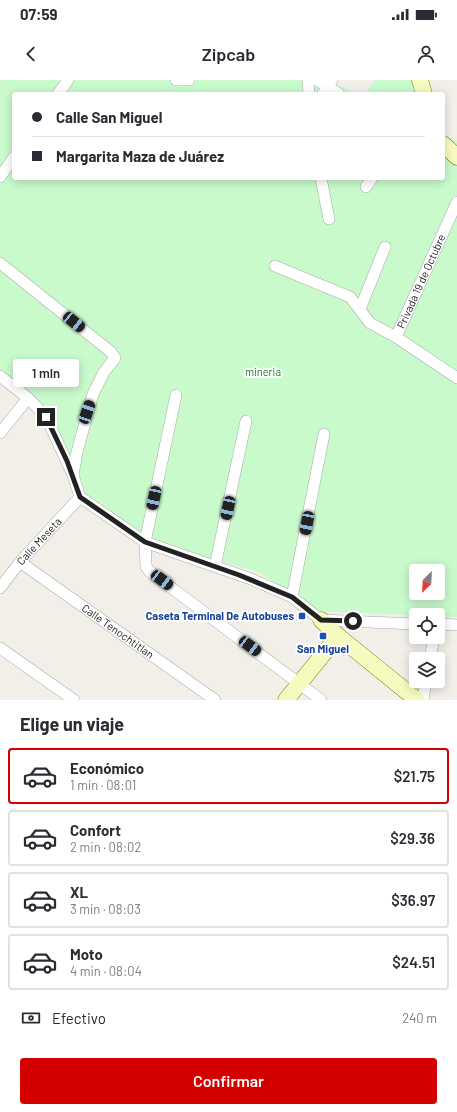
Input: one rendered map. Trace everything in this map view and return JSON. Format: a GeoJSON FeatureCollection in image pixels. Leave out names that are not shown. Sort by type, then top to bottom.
{"type":"FeatureCollection","features":[{"type":"Feature","properties":{"kind":"street"},"geometry":{"type":"LineString","coordinates":[[59,92],[68,80]]}},
{"type":"Feature","properties":{"kind":"street"},"geometry":{"type":"LineString","coordinates":[[176,80],[189,80]]}},
{"type":"Feature","properties":{"kind":"street"},"geometry":{"type":"LineString","coordinates":[[308,80],[309,92]]}},
{"type":"Feature","properties":{"kind":"street"},"geometry":{"type":"LineString","coordinates":[[318,80],[328,87]]}},
{"type":"Feature","properties":{"kind":"street"},"geometry":{"type":"LineString","coordinates":[[420,80],[423,92]]}},
{"type":"Feature","properties":{"kind":"street"},"geometry":{"type":"LineString","coordinates":[[445,146],[457,158]]}},
{"type":"Feature","properties":{"kind":"street"},"geometry":{"type":"LineString","coordinates":[[0,177],[12,160]]}},
{"type":"Feature","properties":{"kind":"street"},"geometry":{"type":"LineString","coordinates":[[321,180],[329,219]]}},
{"type":"Feature","properties":{"kind":"street","name":"Privada 19 de Octubre"},"geometry":{"type":"LineString","coordinates":[[457,202],[396,337],[457,378]]}},
{"type":"Feature","properties":{"kind":"street"},"geometry":{"type":"LineString","coordinates":[[360,309],[385,247]]}},
{"type":"Feature","properties":{"kind":"street"},"geometry":{"type":"LineString","coordinates":[[0,263],[111,352],[115,358],[104,372],[93,394],[79,445],[73,475]]}},
{"type":"Feature","properties":{"kind":"street"},"geometry":{"type":"LineString","coordinates":[[275,266],[350,297],[370,323],[396,337]]}},
{"type":"Feature","properties":{"kind":"street"},"geometry":{"type":"LineString","coordinates":[[0,376],[28,398],[46,417],[73,475],[80,497],[145,542],[215,566],[292,597],[417,700]]}},
{"type":"Feature","properties":{"kind":"street"},"geometry":{"type":"LineString","coordinates":[[176,395],[145,542],[146,566],[149,571],[321,700]]}},
{"type":"Feature","properties":{"kind":"street"},"geometry":{"type":"LineString","coordinates":[[0,433],[28,398]]}},
{"type":"Feature","properties":{"kind":"street"},"geometry":{"type":"LineString","coordinates":[[215,566],[246,421]]}},
{"type":"Feature","properties":{"kind":"street"},"geometry":{"type":"LineString","coordinates":[[292,597],[324,434]]}},
{"type":"Feature","properties":{"kind":"street","name":"Calle Meseta"},"geometry":{"type":"LineString","coordinates":[[0,588],[20,562],[80,497]]}},
{"type":"Feature","properties":{"kind":"street","name":"Calle Tenochtitlan"},"geometry":{"type":"LineString","coordinates":[[20,562],[215,700]]}},
{"type":"Feature","properties":{"kind":"street"},"geometry":{"type":"LineString","coordinates":[[321,620],[409,624]]}},
{"type":"Feature","properties":{"kind":"street"},"geometry":{"type":"LineString","coordinates":[[445,624],[457,625]]}},
{"type":"Feature","properties":{"kind":"street"},"geometry":{"type":"LineString","coordinates":[[286,700],[338,636]]}},
{"type":"Feature","properties":{"kind":"street"},"geometry":{"type":"LineString","coordinates":[[0,648],[74,700]]}},
{"type":"Feature","properties":{"kind":"street"},"geometry":{"type":"LineString","coordinates":[[423,700],[425,688]]}},
{"type":"Feature","properties":{"kind":"green space","name":"mineria"},"geometry":{"type":"Polygon","coordinates":[[[0,80],[328,80],[352,92],[12,92],[12,180],[445,180],[445,135],[457,142],[457,617],[445,616],[445,608],[409,608],[409,615],[313,611],[293,594],[256,571],[176,549],[124,526],[81,492],[50,419],[20,384],[0,370],[0,80]]]}},
{"type":"Feature","properties":{"kind":"green space"},"geometry":{"type":"Polygon","coordinates":[[[375,80],[417,80],[421,92],[366,92],[375,80]]]}},
{"type":"Feature","properties":{"kind":"place","name":"Caseta Terminal De Autobuses"},"geometry":{"type":"Point","coordinates":[302,616]}},
{"type":"Feature","properties":{"kind":"place","name":"San Miguel"},"geometry":{"type":"Point","coordinates":[323,636]}},
{"type":"Feature","properties":{"kind":"route"},"geometry":{"type":"LineString","coordinates":[[46,417],[73,475],[80,497],[145,542],[251,579],[292,597],[321,620],[353,621]]}}]}
